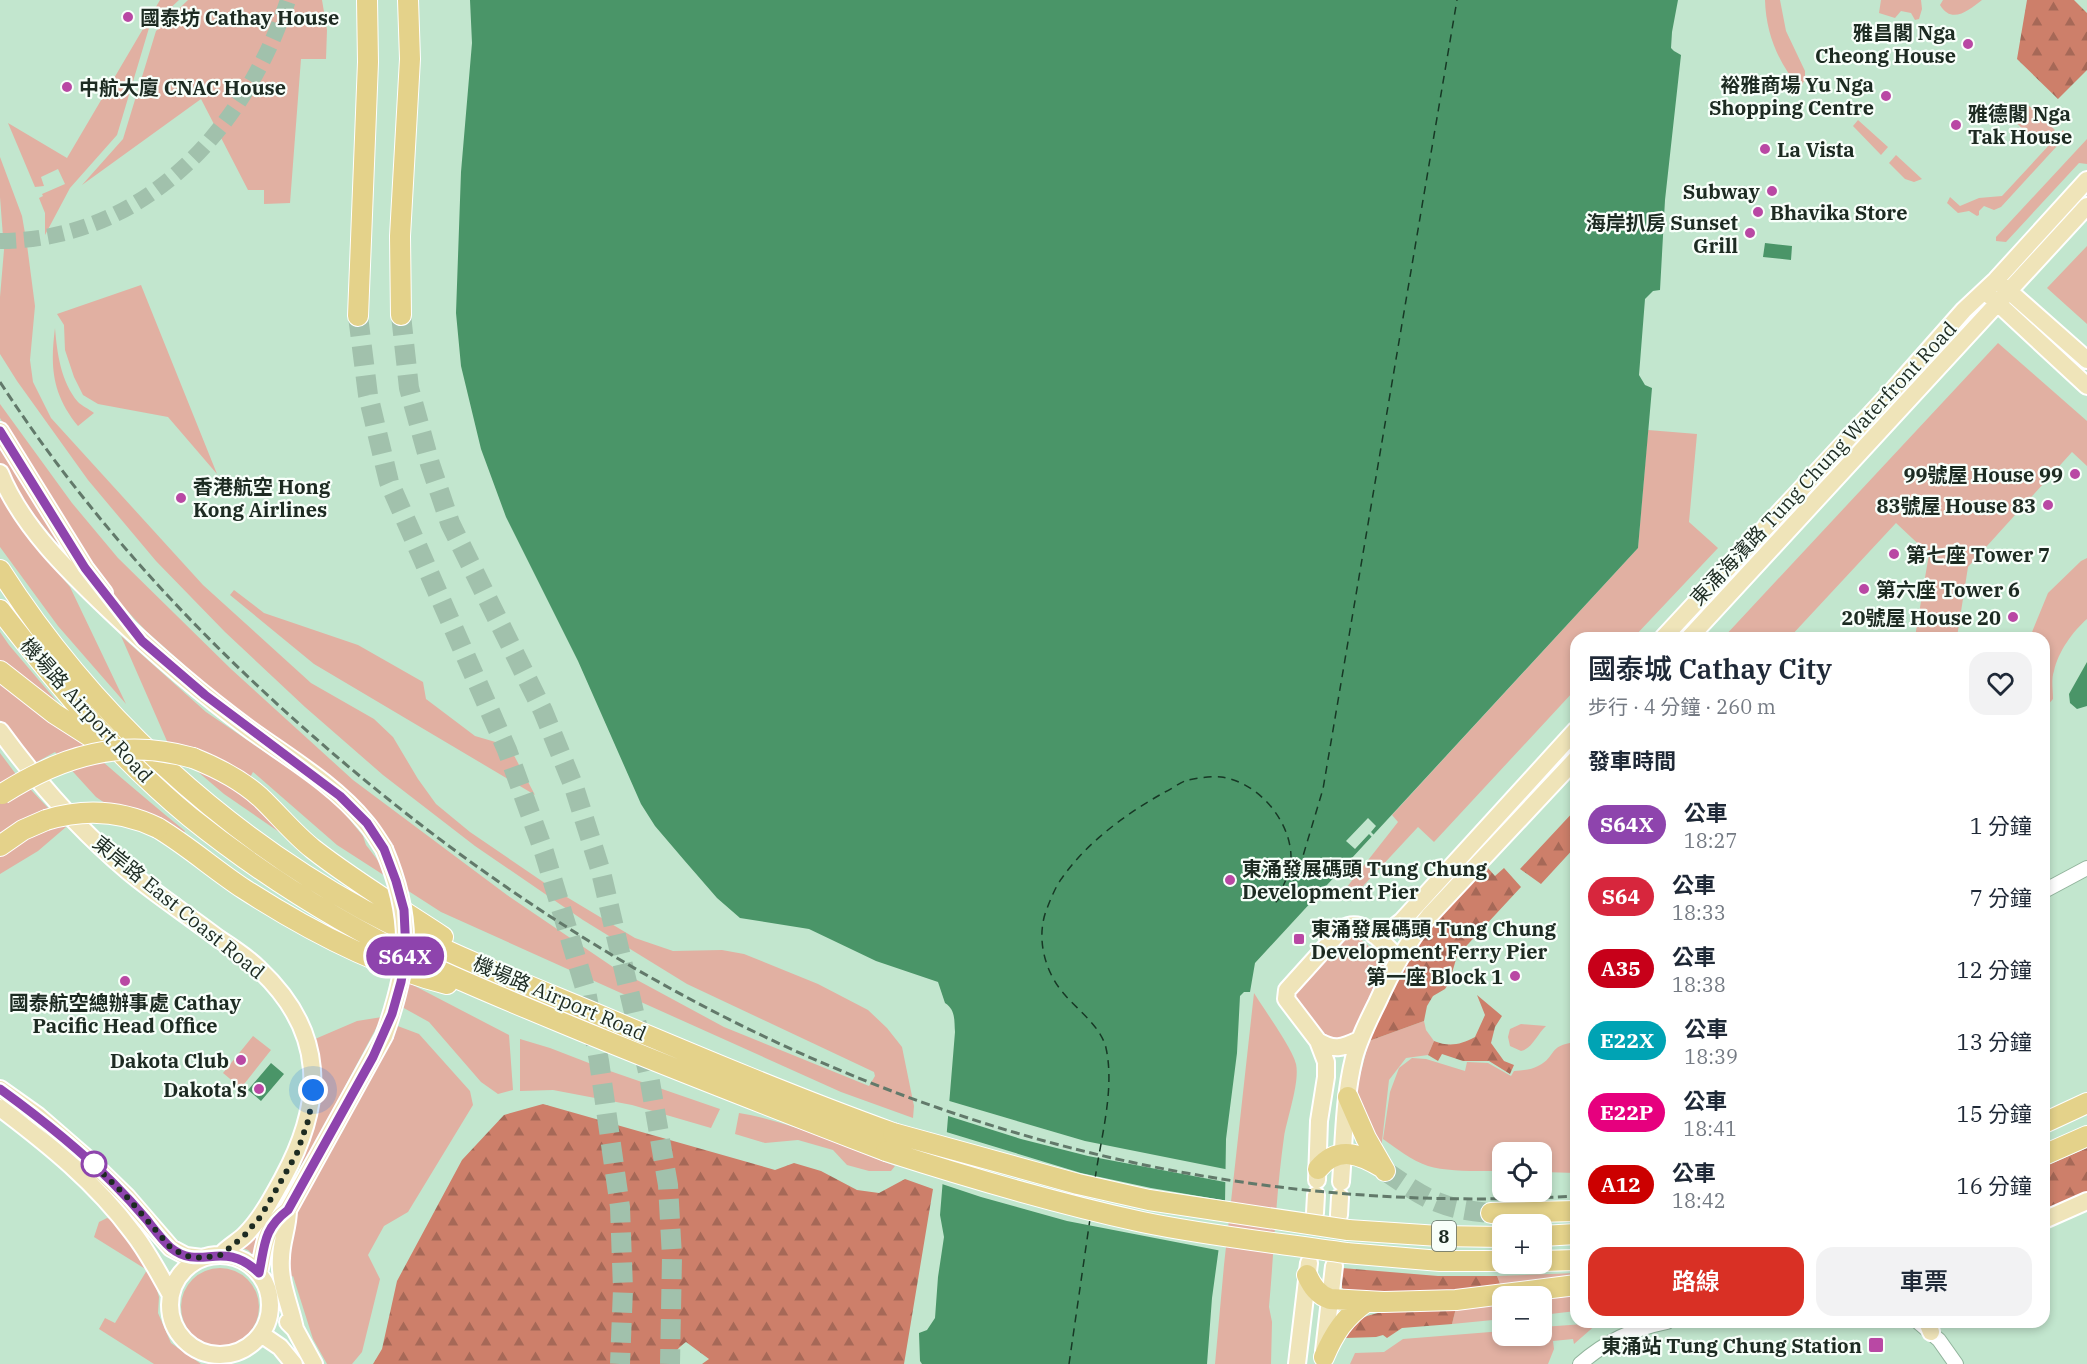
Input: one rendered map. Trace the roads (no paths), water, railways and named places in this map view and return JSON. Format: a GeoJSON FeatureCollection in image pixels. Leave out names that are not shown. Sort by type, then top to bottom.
{"type":"FeatureCollection","features":[{"type":"Feature","properties":{"kind":"highway"},"geometry":{"type":"LineString","coordinates":[[358,316],[368,62],[367,0]]}},
{"type":"Feature","properties":{"kind":"highway"},"geometry":{"type":"LineString","coordinates":[[401,315],[400,236],[410,59],[408,0]]}},
{"type":"Feature","properties":{"kind":"highway","name":"機場路 Airport Road"},"geometry":{"type":"LineString","coordinates":[[0,570],[45,635],[93,693],[157,759],[209,804],[271,852],[339,895],[405,931],[801,1098],[889,1142]]}},
{"type":"Feature","properties":{"kind":"highway","name":"機場路 Airport Road"},"geometry":{"type":"LineString","coordinates":[[0,610],[40,661],[126,759],[151,783],[241,856],[323,910],[423,963],[719,1087],[889,1142]]}},
{"type":"Feature","properties":{"kind":"highway"},"geometry":{"type":"LineString","coordinates":[[0,671],[63,719],[126,759]]}},
{"type":"Feature","properties":{"kind":"highway"},"geometry":{"type":"LineString","coordinates":[[1,794],[50,768],[98,752],[146,749],[193,758],[219,769],[240,782],[259,796],[300,838],[324,857],[489,968]]}},
{"type":"Feature","properties":{"kind":"highway"},"geometry":{"type":"LineString","coordinates":[[0,846],[23,830],[46,820],[79,812],[106,812],[131,817],[158,828],[244,889],[310,928],[357,951],[418,977],[506,999]]}},
{"type":"Feature","properties":{"kind":"highway"},"geometry":{"type":"LineString","coordinates":[[1317,1181],[1328,1159],[1343,1154],[1362,1156],[1384,1169],[1348,1097]]}},
{"type":"Feature","properties":{"kind":"highway"},"geometry":{"type":"LineString","coordinates":[[2050,1120],[2087,1103]]}},
{"type":"Feature","properties":{"kind":"highway"},"geometry":{"type":"LineString","coordinates":[[2050,1152],[2087,1136]]}},
{"type":"Feature","properties":{"kind":"highway"},"geometry":{"type":"LineString","coordinates":[[889,1142],[1128,1195],[1217,1211],[1344,1223]]}},
{"type":"Feature","properties":{"kind":"highway"},"geometry":{"type":"LineString","coordinates":[[889,1142],[996,1185],[1071,1206],[1340,1259]]}},
{"type":"Feature","properties":{"kind":"highway"},"geometry":{"type":"LineString","coordinates":[[1491,1213],[1570,1211]]}},
{"type":"Feature","properties":{"kind":"highway","name":"8"},"geometry":{"type":"LineString","coordinates":[[1344,1223],[1439,1236],[1492,1238]]}},
{"type":"Feature","properties":{"kind":"highway"},"geometry":{"type":"LineString","coordinates":[[1552,1235],[1570,1234]]}},
{"type":"Feature","properties":{"kind":"highway","name":"8"},"geometry":{"type":"LineString","coordinates":[[1340,1259],[1492,1262]]}},
{"type":"Feature","properties":{"kind":"highway"},"geometry":{"type":"LineString","coordinates":[[1552,1261],[1570,1260]]}},
{"type":"Feature","properties":{"kind":"highway"},"geometry":{"type":"LineString","coordinates":[[1308,1269],[1318,1293],[1330,1299],[1366,1302],[1456,1300],[1570,1286]]}},
{"type":"Feature","properties":{"kind":"highway"},"geometry":{"type":"LineString","coordinates":[[1323,1360],[1330,1342],[1343,1321],[1366,1302]]}},
{"type":"Feature","properties":{"kind":"main road"},"geometry":{"type":"LineString","coordinates":[[1997,291],[2087,180]]}},
{"type":"Feature","properties":{"kind":"main road"},"geometry":{"type":"LineString","coordinates":[[1997,291],[2087,206]]}},
{"type":"Feature","properties":{"kind":"main road"},"geometry":{"type":"LineString","coordinates":[[1997,291],[2087,360]]}},
{"type":"Feature","properties":{"kind":"main road"},"geometry":{"type":"LineString","coordinates":[[1997,291],[2087,386]]}},
{"type":"Feature","properties":{"kind":"main road","name":"東涌海濱路 Tung Chung Waterfront Road"},"geometry":{"type":"LineString","coordinates":[[1669,632],[1997,291]]}},
{"type":"Feature","properties":{"kind":"main road","name":"東涌海濱路 Tung Chung Waterfront Road"},"geometry":{"type":"LineString","coordinates":[[1694,632],[1997,291]]}},
{"type":"Feature","properties":{"kind":"main road"},"geometry":{"type":"LineString","coordinates":[[0,431],[85,568],[142,641]]}},
{"type":"Feature","properties":{"kind":"main road"},"geometry":{"type":"LineString","coordinates":[[0,473],[23,515],[59,560],[142,641],[205,695],[340,796],[367,823],[384,849],[400,895],[406,938],[401,982],[384,1035],[288,1210],[275,1220],[264,1247],[259,1273]]}},
{"type":"Feature","properties":{"kind":"main road","name":"東岸路 East Coast Road"},"geometry":{"type":"LineString","coordinates":[[0,731],[28,770],[57,804],[107,853],[159,895],[258,968],[280,992],[295,1015],[305,1037],[313,1065],[313,1090],[309,1118],[297,1153],[261,1216],[244,1236],[221,1255]]}},
{"type":"Feature","properties":{"kind":"main road"},"geometry":{"type":"LineString","coordinates":[[1374,934],[1393,928],[1402,921],[1570,737]]}},
{"type":"Feature","properties":{"kind":"main road"},"geometry":{"type":"LineString","coordinates":[[1344,1223],[1341,1190],[1353,1060],[1359,1040],[1398,958],[1429,916],[1570,765]]}},
{"type":"Feature","properties":{"kind":"main road"},"geometry":{"type":"LineString","coordinates":[[1315,1213],[1319,1121],[1327,1069],[1318,1041],[1286,999],[1287,990],[1347,926],[1359,924],[1374,934],[1398,958]]}},
{"type":"Feature","properties":{"kind":"main road"},"geometry":{"type":"LineString","coordinates":[[1318,1041],[1328,1047],[1338,1048],[1359,1040]]}},
{"type":"Feature","properties":{"kind":"main road"},"geometry":{"type":"LineString","coordinates":[[0,1089],[38,1116],[84,1156],[127,1197],[171,1248],[186,1256],[202,1258],[221,1255],[242,1259],[259,1273],[267,1286],[271,1305],[268,1320],[261,1334],[245,1348],[231,1354],[209,1354],[195,1348],[184,1340],[171,1314],[171,1295],[181,1275],[202,1258]]}},
{"type":"Feature","properties":{"kind":"main road"},"geometry":{"type":"LineString","coordinates":[[0,1108],[57,1152],[94,1186],[134,1234],[171,1295]]}},
{"type":"Feature","properties":{"kind":"main road"},"geometry":{"type":"LineString","coordinates":[[2050,1217],[2087,1201]]}},
{"type":"Feature","properties":{"kind":"main road"},"geometry":{"type":"LineString","coordinates":[[288,1210],[288,1225],[281,1258],[284,1288],[295,1329]]}},
{"type":"Feature","properties":{"kind":"main road"},"geometry":{"type":"LineString","coordinates":[[1323,1360],[1330,1299],[1340,1259]]}},
{"type":"Feature","properties":{"kind":"main road"},"geometry":{"type":"LineString","coordinates":[[1297,1364],[1308,1269]]}},
{"type":"Feature","properties":{"kind":"main road"},"geometry":{"type":"LineString","coordinates":[[271,1305],[280,1311],[295,1329],[314,1364]]}},
{"type":"Feature","properties":{"kind":"main road"},"geometry":{"type":"LineString","coordinates":[[261,1334],[280,1347],[294,1364]]}},
{"type":"Feature","properties":{"kind":"street"},"geometry":{"type":"LineString","coordinates":[[2050,888],[2087,868]]}},
{"type":"Feature","properties":{"kind":"street"},"geometry":{"type":"LineString","coordinates":[[1580,1364],[1602,1346],[1641,1328]]}},
{"type":"Feature","properties":{"kind":"street"},"geometry":{"type":"LineString","coordinates":[[1927,1328],[1956,1364]]}},
{"type":"Feature","properties":{"kind":"tunnel"},"geometry":{"type":"LineString","coordinates":[[0,241],[52,236],[100,221],[144,198],[182,168],[216,133],[245,92],[269,47],[288,0]]}},
{"type":"Feature","properties":{"kind":"tunnel"},"geometry":{"type":"LineString","coordinates":[[401,315],[409,388],[430,464],[450,523],[543,711],[574,787],[601,872],[649,1076],[668,1185],[672,1257],[670,1364]]}},
{"type":"Feature","properties":{"kind":"tunnel"},"geometry":{"type":"LineString","coordinates":[[358,316],[368,395],[389,482],[507,750],[544,852],[586,991],[599,1061],[620,1207],[623,1289],[620,1364]]}},
{"type":"Feature","properties":{"kind":"tunnel"},"geometry":{"type":"LineString","coordinates":[[1385,1171],[1434,1201],[1459,1209],[1491,1213]]}},
{"type":"Feature","properties":{"kind":"railway"},"geometry":{"type":"LineString","coordinates":[[0,382],[69,479],[106,526],[185,614],[314,737],[451,847],[594,944],[744,1027],[900,1094],[1061,1145],[1228,1180],[1399,1197],[1570,1196]]}},
{"type":"Feature","properties":{"kind":"place","name":"國泰坊 Cathay House"},"geometry":{"type":"Point","coordinates":[128,17]}},
{"type":"Feature","properties":{"kind":"place","name":"雅昌閣 Nga Cheong House"},"geometry":{"type":"Point","coordinates":[1968,44]}},
{"type":"Feature","properties":{"kind":"place","name":"中航大廈 CNAC House"},"geometry":{"type":"Point","coordinates":[67,87]}},
{"type":"Feature","properties":{"kind":"place","name":"裕雅商場 Yu Nga Shopping Centre"},"geometry":{"type":"Point","coordinates":[1886,96]}},
{"type":"Feature","properties":{"kind":"place","name":"雅德閣 Nga Tak House"},"geometry":{"type":"Point","coordinates":[1956,125]}},
{"type":"Feature","properties":{"kind":"place","name":"La Vista"},"geometry":{"type":"Point","coordinates":[1765,149]}},
{"type":"Feature","properties":{"kind":"place","name":"Subway"},"geometry":{"type":"Point","coordinates":[1772,191]}},
{"type":"Feature","properties":{"kind":"place","name":"Bhavika Store"},"geometry":{"type":"Point","coordinates":[1758,212]}},
{"type":"Feature","properties":{"kind":"place","name":"海岸扒房 Sunset Grill"},"geometry":{"type":"Point","coordinates":[1750,233]}},
{"type":"Feature","properties":{"kind":"place","name":"99號屋 House 99"},"geometry":{"type":"Point","coordinates":[2075,474]}},
{"type":"Feature","properties":{"kind":"place","name":"香港航空 Hong Kong Airlines"},"geometry":{"type":"Point","coordinates":[181,498]}},
{"type":"Feature","properties":{"kind":"place","name":"83號屋 House 83"},"geometry":{"type":"Point","coordinates":[2048,505]}},
{"type":"Feature","properties":{"kind":"place","name":"第七座 Tower 7"},"geometry":{"type":"Point","coordinates":[1894,554]}},
{"type":"Feature","properties":{"kind":"place","name":"第六座 Tower 6"},"geometry":{"type":"Point","coordinates":[1864,589]}},
{"type":"Feature","properties":{"kind":"place","name":"20號屋 House 20"},"geometry":{"type":"Point","coordinates":[2013,617]}},
{"type":"Feature","properties":{"kind":"place","name":"東涌發展碼頭 Tung Chung Development Pier"},"geometry":{"type":"Point","coordinates":[1230,880]}},
{"type":"Feature","properties":{"kind":"place","name":"東涌發展碼頭 Tung Chung Development Ferry Pier"},"geometry":{"type":"Point","coordinates":[1299,939]}},
{"type":"Feature","properties":{"kind":"place","name":"第一座 Block 1"},"geometry":{"type":"Point","coordinates":[1515,976]}},
{"type":"Feature","properties":{"kind":"place","name":"國泰航空總辦事處 Cathay Pacific Head Office"},"geometry":{"type":"Point","coordinates":[125,981]}},
{"type":"Feature","properties":{"kind":"place","name":"Dakota Club"},"geometry":{"type":"Point","coordinates":[241,1060]}},
{"type":"Feature","properties":{"kind":"place","name":"Dakota's"},"geometry":{"type":"Point","coordinates":[259,1089]}},
{"type":"Feature","properties":{"kind":"place","name":"東涌站 Tung Chung Station"},"geometry":{"type":"Point","coordinates":[1876,1345]}}]}
